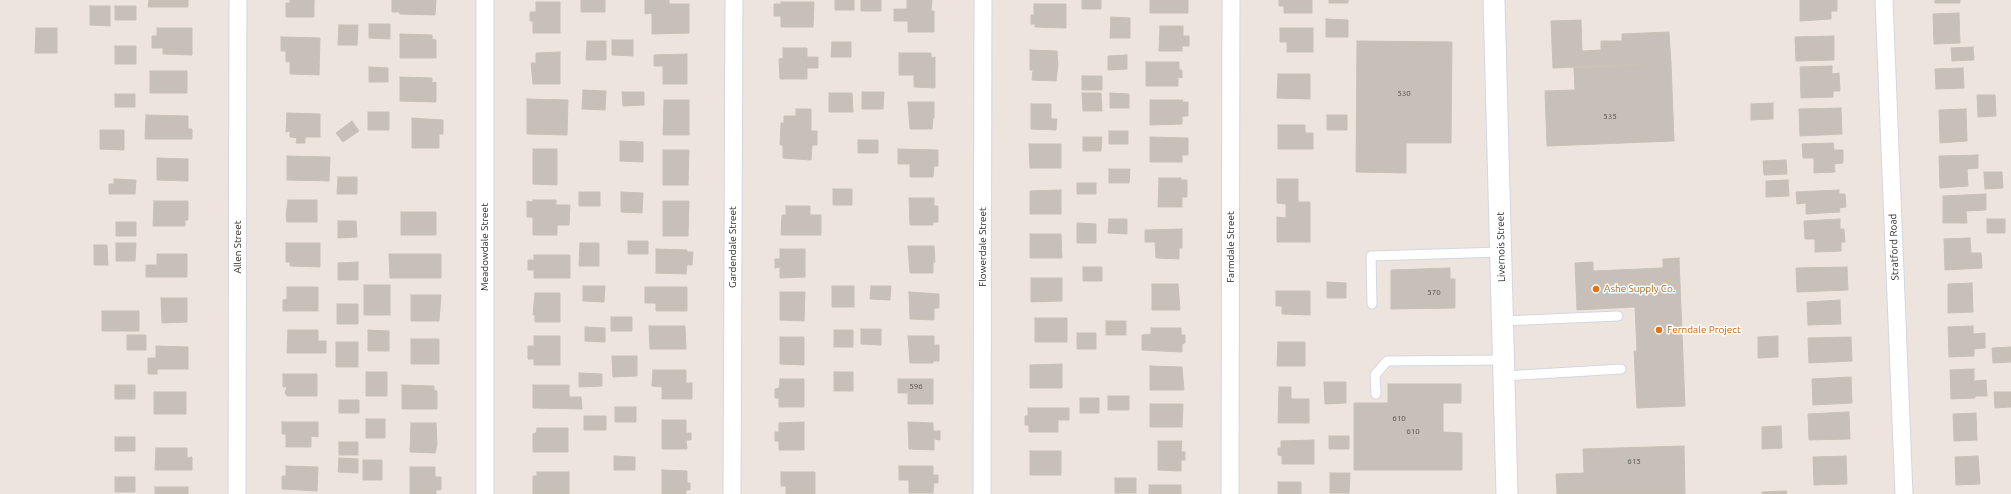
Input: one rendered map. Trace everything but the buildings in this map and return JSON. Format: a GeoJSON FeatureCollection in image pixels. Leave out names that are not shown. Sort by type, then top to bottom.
{"type":"FeatureCollection","features":[{"type":"Feature","properties":{"kind":"street","name":"Allen Street"},"geometry":{"type":"LineString","coordinates":[[238,0],[238,494]]}},
{"type":"Feature","properties":{"kind":"street","name":"Meadowdale Street"},"geometry":{"type":"LineString","coordinates":[[485,0],[485,494]]}},
{"type":"Feature","properties":{"kind":"street","name":"Gardendale Street"},"geometry":{"type":"LineString","coordinates":[[732,494],[734,0]]}},
{"type":"Feature","properties":{"kind":"street","name":"Flowerdale Street"},"geometry":{"type":"LineString","coordinates":[[982,494],[983,0]]}},
{"type":"Feature","properties":{"kind":"street","name":"Farmdale Street"},"geometry":{"type":"LineString","coordinates":[[1230,494],[1231,0]]}},
{"type":"Feature","properties":{"kind":"street","name":"Livernois Street"},"geometry":{"type":"LineString","coordinates":[[1494,0],[1507,494]]}},
{"type":"Feature","properties":{"kind":"street","name":"Stratford Road"},"geometry":{"type":"LineString","coordinates":[[1884,0],[1904,494]]}},
{"type":"Feature","properties":{"kind":"lane"},"geometry":{"type":"LineString","coordinates":[[1372,304],[1371,256],[1501,252]]}},
{"type":"Feature","properties":{"kind":"lane"},"geometry":{"type":"LineString","coordinates":[[1503,321],[1618,316]]}},
{"type":"Feature","properties":{"kind":"lane"},"geometry":{"type":"LineString","coordinates":[[1376,394],[1375,375],[1387,361],[1504,368],[1621,369]]}},
{"type":"Feature","properties":{"kind":"place","name":"Ashe Supply Co."},"geometry":{"type":"Point","coordinates":[1596,289]}},
{"type":"Feature","properties":{"kind":"place","name":"Ferndale Project"},"geometry":{"type":"Point","coordinates":[1659,330]}}]}
